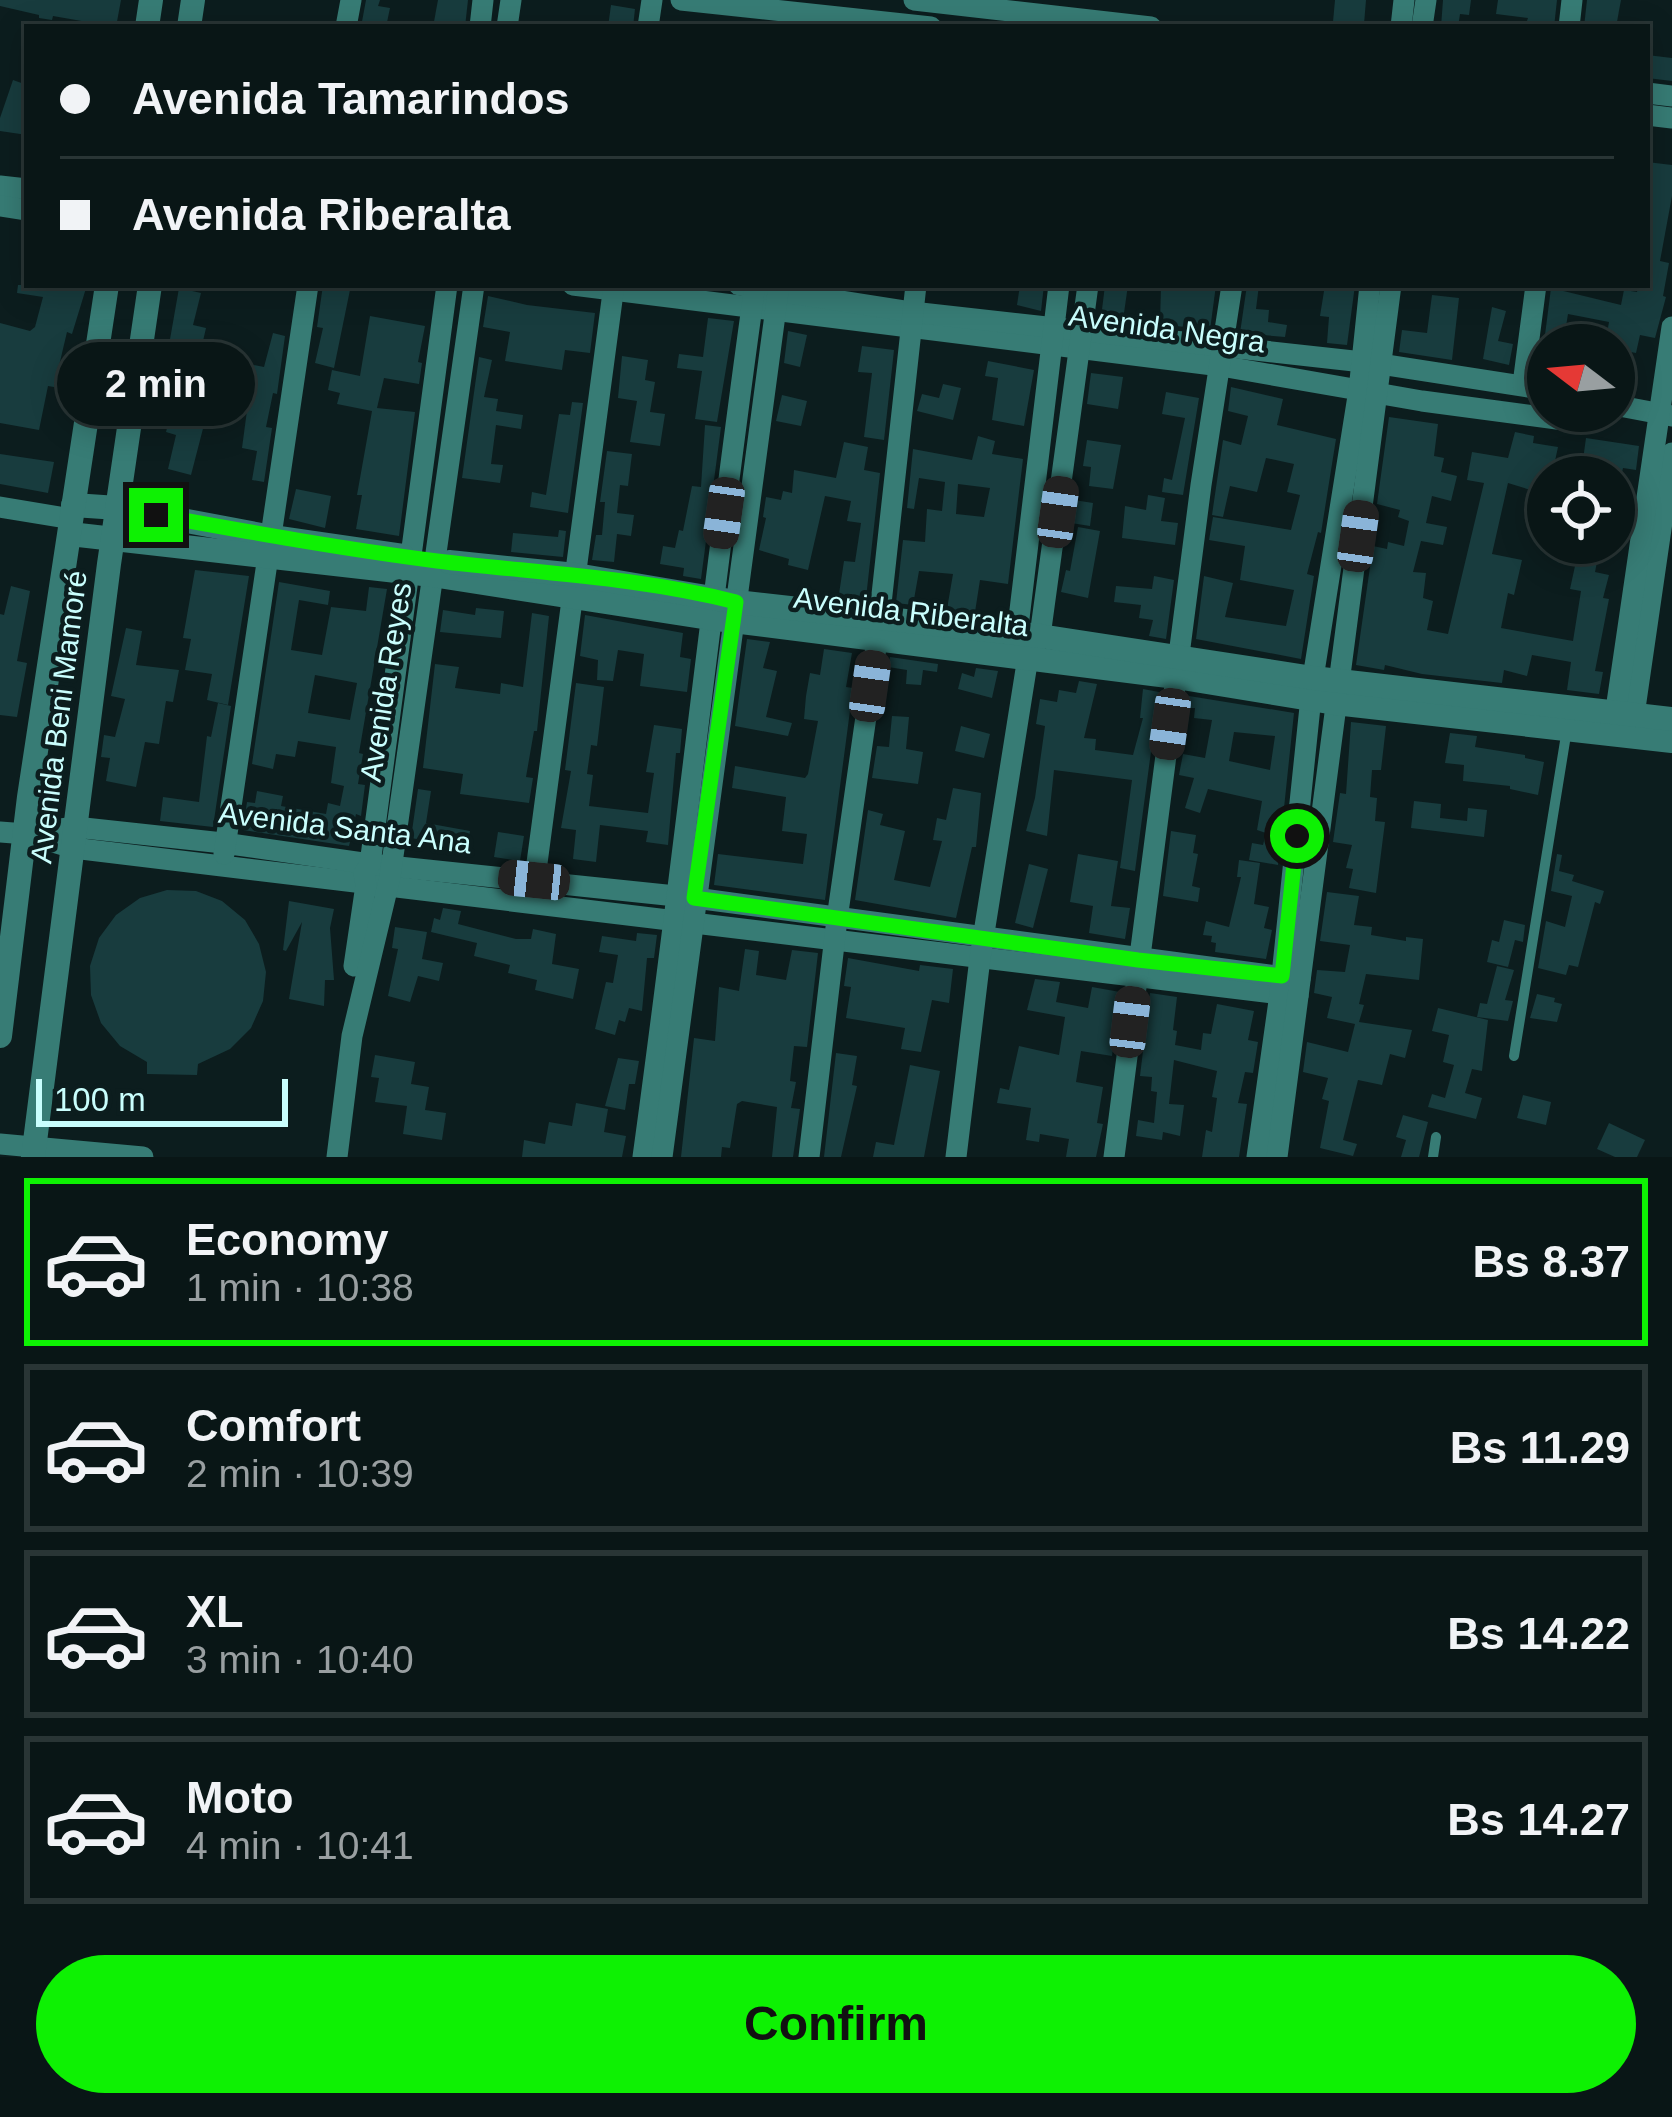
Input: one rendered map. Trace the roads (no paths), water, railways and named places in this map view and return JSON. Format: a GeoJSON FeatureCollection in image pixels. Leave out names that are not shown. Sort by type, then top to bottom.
{"type":"FeatureCollection","features":[{"type":"Feature","properties":{"kind":"street"},"geometry":{"type":"LineString","coordinates":[[681,0],[905,24]]}},
{"type":"Feature","properties":{"kind":"street"},"geometry":{"type":"LineString","coordinates":[[914,0],[1122,17]]}},
{"type":"Feature","properties":{"kind":"street","name":"Avenida Beni Mamoré"},"geometry":{"type":"LineString","coordinates":[[0,1036],[13,833],[72,519],[107,288]]}},
{"type":"Feature","properties":{"kind":"street","name":"Avenida Beni Mamoré"},"geometry":{"type":"LineString","coordinates":[[34,1152],[150,288]]}},
{"type":"Feature","properties":{"kind":"street"},"geometry":{"type":"LineString","coordinates":[[225,867],[223,843],[308,288]]}},
{"type":"Feature","properties":{"kind":"street","name":"Avenida Reyes"},"geometry":{"type":"LineString","coordinates":[[421,566],[447,288]]}},
{"type":"Feature","properties":{"kind":"street","name":"Avenida Reyes"},"geometry":{"type":"LineString","coordinates":[[337,1157],[421,566],[473,288]]}},
{"type":"Feature","properties":{"kind":"street"},"geometry":{"type":"LineString","coordinates":[[531,905],[614,288]]}},
{"type":"Feature","properties":{"kind":"street","name":"Avenida Negra"},"geometry":{"type":"LineString","coordinates":[[648,288],[750,291],[911,320],[1223,356],[1370,363],[1527,385]]}},
{"type":"Feature","properties":{"kind":"street"},"geometry":{"type":"LineString","coordinates":[[809,1157],[916,288]]}},
{"type":"Feature","properties":{"kind":"street"},"geometry":{"type":"LineString","coordinates":[[1028,642],[1059,288]]}},
{"type":"Feature","properties":{"kind":"street"},"geometry":{"type":"LineString","coordinates":[[956,1157],[1028,642],[1088,288]]}},
{"type":"Feature","properties":{"kind":"street"},"geometry":{"type":"LineString","coordinates":[[1114,1157],[1232,288]]}},
{"type":"Feature","properties":{"kind":"street"},"geometry":{"type":"LineString","coordinates":[[1277,1157],[1290,986],[1325,689],[1369,392],[1370,288]]}},
{"type":"Feature","properties":{"kind":"street"},"geometry":{"type":"LineString","coordinates":[[1370,363],[1389,288]]}},
{"type":"Feature","properties":{"kind":"street"},"geometry":{"type":"LineString","coordinates":[[1523,384],[1536,288]]}},
{"type":"Feature","properties":{"kind":"street"},"geometry":{"type":"LineString","coordinates":[[662,1157],[684,922],[723,609],[750,291]]}},
{"type":"Feature","properties":{"kind":"street"},"geometry":{"type":"LineString","coordinates":[[723,609],[778,295]]}},
{"type":"Feature","properties":{"kind":"street"},"geometry":{"type":"LineString","coordinates":[[1623,724],[1665,415],[1672,327]]}},
{"type":"Feature","properties":{"kind":"street","name":"Avenida Negra"},"geometry":{"type":"LineString","coordinates":[[1223,356],[1369,392],[1527,415]]}},
{"type":"Feature","properties":{"kind":"street","name":"Avenida Negra"},"geometry":{"type":"LineString","coordinates":[[1635,411],[1665,415]]}},
{"type":"Feature","properties":{"kind":"street"},"geometry":{"type":"LineString","coordinates":[[1623,724],[1672,453]]}},
{"type":"Feature","properties":{"kind":"street"},"geometry":{"type":"LineString","coordinates":[[0,507],[72,519]]}},
{"type":"Feature","properties":{"kind":"street","name":"Avenida Riberalta"},"geometry":{"type":"LineString","coordinates":[[72,519],[118,508],[271,546]]}},
{"type":"Feature","properties":{"kind":"street","name":"Avenida Riberalta"},"geometry":{"type":"LineString","coordinates":[[72,519],[113,540],[271,546],[877,629],[1028,642],[1567,729],[1672,719]]}},
{"type":"Feature","properties":{"kind":"street","name":"Avenida Riberalta"},"geometry":{"type":"LineString","coordinates":[[1325,689],[1623,724],[1672,741]]}},
{"type":"Feature","properties":{"kind":"street","name":"Avenida Santa Ana"},"geometry":{"type":"LineString","coordinates":[[13,833],[223,843],[531,905],[684,922],[836,930],[1290,986]]}},
{"type":"Feature","properties":{"kind":"street","name":"Avenida Santa Ana"},"geometry":{"type":"LineString","coordinates":[[74,837],[225,867],[534,880],[687,898],[836,930]]}},
{"type":"Feature","properties":{"kind":"street","name":"Avenida Reyes"},"geometry":{"type":"LineString","coordinates":[[327,1157],[377,876]]}},
{"type":"Feature","properties":{"kind":"street"},"geometry":{"type":"LineString","coordinates":[[643,1157],[684,922]]}},
{"type":"Feature","properties":{"kind":"street"},"geometry":{"type":"LineString","coordinates":[[1257,1157],[1290,986]]}},
{"type":"Feature","properties":{"kind":"street"},"geometry":{"type":"LineString","coordinates":[[0,1144],[34,1152],[143,1157]]}},
{"type":"Feature","properties":{"kind":"lane"},"geometry":{"type":"LineString","coordinates":[[1514,1056],[1567,729]]}},
{"type":"Feature","properties":{"kind":"lane"},"geometry":{"type":"LineString","coordinates":[[1433,1157],[1436,1137]]}}]}
